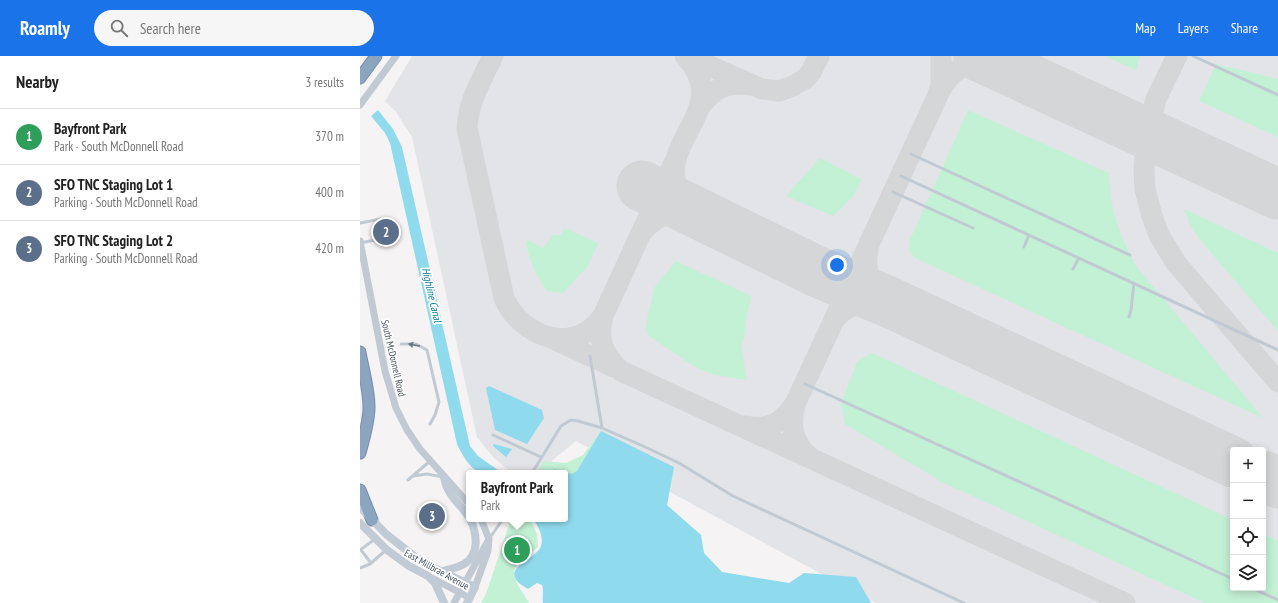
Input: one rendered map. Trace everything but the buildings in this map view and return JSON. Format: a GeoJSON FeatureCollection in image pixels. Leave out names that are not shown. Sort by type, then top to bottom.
{"type":"FeatureCollection","features":[{"type":"Feature","properties":{"kind":"highway"},"geometry":{"type":"LineString","coordinates":[[361,76],[376,56]]}},
{"type":"Feature","properties":{"kind":"highway"},"geometry":{"type":"LineString","coordinates":[[360,352],[369,407],[360,452]]}},
{"type":"Feature","properties":{"kind":"highway"},"geometry":{"type":"LineString","coordinates":[[360,490],[372,520]]}},
{"type":"Feature","properties":{"kind":"main road"},"geometry":{"type":"LineString","coordinates":[[444,477],[449,492],[466,513]]}},
{"type":"Feature","properties":{"kind":"main road","name":"East Millbrae Avenue"},"geometry":{"type":"LineString","coordinates":[[360,507],[399,546],[428,565],[475,587]]}},
{"type":"Feature","properties":{"kind":"main road"},"geometry":{"type":"LineString","coordinates":[[443,571],[459,567],[470,559],[476,540],[472,522]]}},
{"type":"Feature","properties":{"kind":"main road","name":"East Millbrae Avenue"},"geometry":{"type":"LineString","coordinates":[[360,523],[386,550],[409,566],[428,576]]}},
{"type":"Feature","properties":{"kind":"main road"},"geometry":{"type":"LineString","coordinates":[[375,539],[386,539],[399,546]]}},
{"type":"Feature","properties":{"kind":"main road"},"geometry":{"type":"LineString","coordinates":[[428,576],[435,583],[444,603]]}},
{"type":"Feature","properties":{"kind":"main road"},"geometry":{"type":"LineString","coordinates":[[468,601],[475,587]]}},
{"type":"Feature","properties":{"kind":"street"},"geometry":{"type":"LineString","coordinates":[[360,105],[396,56]]}},
{"type":"Feature","properties":{"kind":"street","name":"South McDonnell Road"},"geometry":{"type":"LineString","coordinates":[[360,242],[385,371],[392,399],[407,430],[430,462],[466,501]]}},
{"type":"Feature","properties":{"kind":"street"},"geometry":{"type":"LineString","coordinates":[[475,587],[488,551],[489,539],[482,522]]}},
{"type":"Feature","properties":{"kind":"street"},"geometry":{"type":"LineString","coordinates":[[454,603],[489,539]]}},
{"type":"Feature","properties":{"kind":"street","name":"East Millbrae Avenue"},"geometry":{"type":"LineString","coordinates":[[428,576],[459,593],[468,601]]}},
{"type":"Feature","properties":{"kind":"lane"},"geometry":{"type":"LineString","coordinates":[[1193,56],[1278,95]]}},
{"type":"Feature","properties":{"kind":"lane"},"geometry":{"type":"LineString","coordinates":[[911,154],[1130,255]]}},
{"type":"Feature","properties":{"kind":"lane"},"geometry":{"type":"LineString","coordinates":[[901,176],[1278,350]]}},
{"type":"Feature","properties":{"kind":"lane"},"geometry":{"type":"LineString","coordinates":[[893,192],[973,228]]}},
{"type":"Feature","properties":{"kind":"lane"},"geometry":{"type":"LineString","coordinates":[[360,223],[381,219]]}},
{"type":"Feature","properties":{"kind":"lane"},"geometry":{"type":"LineString","coordinates":[[1024,248],[1029,235]]}},
{"type":"Feature","properties":{"kind":"lane"},"geometry":{"type":"LineString","coordinates":[[360,242],[385,238]]}},
{"type":"Feature","properties":{"kind":"lane"},"geometry":{"type":"LineString","coordinates":[[1073,269],[1079,258]]}},
{"type":"Feature","properties":{"kind":"lane"},"geometry":{"type":"LineString","coordinates":[[1129,317],[1134,284]]}},
{"type":"Feature","properties":{"kind":"lane"},"geometry":{"type":"LineString","coordinates":[[401,344],[416,344],[427,350],[439,402],[435,416],[430,424]]}},
{"type":"Feature","properties":{"kind":"lane"},"geometry":{"type":"LineString","coordinates":[[590,356],[602,428]]}},
{"type":"Feature","properties":{"kind":"lane"},"geometry":{"type":"LineString","coordinates":[[805,384],[1230,578]]}},
{"type":"Feature","properties":{"kind":"lane"},"geometry":{"type":"LineString","coordinates":[[534,470],[561,426],[568,421],[574,420],[602,428],[679,464],[733,496],[964,603]]}},
{"type":"Feature","properties":{"kind":"lane"},"geometry":{"type":"LineString","coordinates":[[493,435],[541,457]]}},
{"type":"Feature","properties":{"kind":"lane"},"geometry":{"type":"LineString","coordinates":[[408,480],[430,462]]}},
{"type":"Feature","properties":{"kind":"lane"},"geometry":{"type":"LineString","coordinates":[[413,476],[427,474],[444,477]]}},
{"type":"Feature","properties":{"kind":"lane"},"geometry":{"type":"LineString","coordinates":[[489,539],[501,522]]}},
{"type":"Feature","properties":{"kind":"lane"},"geometry":{"type":"LineString","coordinates":[[371,563],[360,550],[375,539]]}},
{"type":"Feature","properties":{"kind":"lane"},"geometry":{"type":"LineString","coordinates":[[360,568],[371,563],[386,550]]}},
{"type":"Feature","properties":{"kind":"lane"},"geometry":{"type":"LineString","coordinates":[[1258,591],[1278,600]]}},
{"type":"Feature","properties":{"kind":"shaded area"},"geometry":{"type":"Polygon","coordinates":[[[412,56],[1278,56],[1278,603],[875,603],[576,441],[541,470],[508,470],[493,457],[477,437],[412,137],[396,112],[385,101],[412,56]]]}},
{"type":"Feature","properties":{"kind":"green space"},"geometry":{"type":"Polygon","coordinates":[[[1105,56],[1140,56],[1136,70],[1105,56]]]}},
{"type":"Feature","properties":{"kind":"green space"},"geometry":{"type":"Polygon","coordinates":[[[1216,64],[1278,79],[1278,137],[1199,101],[1216,64]]]}},
{"type":"Feature","properties":{"kind":"green space"},"geometry":{"type":"Polygon","coordinates":[[[968,110],[1109,173],[1111,198],[1116,221],[1136,266],[1263,418],[915,258],[910,251],[909,242],[968,110]]]}},
{"type":"Feature","properties":{"kind":"green space"},"geometry":{"type":"Polygon","coordinates":[[[820,158],[861,179],[854,195],[833,216],[786,196],[820,158]]]}},
{"type":"Feature","properties":{"kind":"green space"},"geometry":{"type":"Polygon","coordinates":[[[1184,209],[1278,253],[1278,331],[1201,241],[1190,225],[1184,209]]]}},
{"type":"Feature","properties":{"kind":"green space"},"geometry":{"type":"Polygon","coordinates":[[[565,228],[598,243],[588,266],[563,293],[547,291],[534,270],[525,242],[528,240],[543,248],[553,235],[561,235],[565,228]]]}},
{"type":"Feature","properties":{"kind":"green space"},"geometry":{"type":"Polygon","coordinates":[[[676,261],[751,296],[744,339],[741,344],[747,380],[714,375],[695,367],[649,336],[645,329],[654,288],[676,261]]]}},
{"type":"Feature","properties":{"kind":"green space"},"geometry":{"type":"Polygon","coordinates":[[[872,353],[1230,519],[1230,591],[1266,591],[1266,535],[1278,541],[1278,603],[1205,603],[942,482],[845,424],[841,404],[857,362],[872,353]]]}},
{"type":"Feature","properties":{"kind":"green space"},"geometry":{"type":"Polygon","coordinates":[[[601,431],[623,442],[581,475],[568,474],[568,470],[539,470],[544,461],[566,463],[583,455],[601,431]]]}},
{"type":"Feature","properties":{"kind":"green space"},"geometry":{"type":"Polygon","coordinates":[[[510,522],[531,522],[537,534],[538,547],[516,567],[514,572],[514,577],[517,584],[529,603],[481,603],[486,594],[510,522]]]}},
{"type":"Feature","properties":{"kind":"water","name":"Highline Canal"},"geometry":{"type":"Polygon","coordinates":[[[378,110],[393,129],[402,147],[470,446],[478,456],[498,470],[475,470],[467,461],[457,444],[390,143],[385,133],[371,116],[378,110]]]}},
{"type":"Feature","properties":{"kind":"water"},"geometry":{"type":"Polygon","coordinates":[[[489,386],[542,410],[544,418],[527,444],[495,430],[486,388],[489,386]]]}},
{"type":"Feature","properties":{"kind":"water"},"geometry":{"type":"Polygon","coordinates":[[[601,431],[674,467],[667,505],[701,535],[704,553],[722,572],[789,583],[804,573],[856,577],[871,603],[543,603],[542,585],[537,583],[528,589],[518,582],[515,576],[515,571],[540,548],[542,537],[535,522],[568,522],[568,473],[572,474],[577,471],[601,431]]]}},
{"type":"Feature","properties":{"kind":"water"},"geometry":{"type":"Polygon","coordinates":[[[494,444],[512,449],[506,457],[493,446],[494,444]]]}},
{"type":"Feature","properties":{"kind":"taxiway"},"geometry":{"type":"LineString","coordinates":[[493,56],[473,100],[467,128],[504,298],[512,312],[523,323],[535,332],[549,337],[564,339],[578,336],[591,329],[603,316],[641,233],[660,217],[672,213],[697,213]]}},
{"type":"Feature","properties":{"kind":"taxiway"},"geometry":{"type":"LineString","coordinates":[[685,56],[698,75],[702,92],[699,108],[677,155],[674,172],[680,193],[686,202],[697,213]]}},
{"type":"Feature","properties":{"kind":"taxiway"},"geometry":{"type":"LineString","coordinates":[[687,56],[762,89],[779,91],[793,86],[805,79],[811,72],[819,56]]}},
{"type":"Feature","properties":{"kind":"taxiway"},"geometry":{"type":"LineString","coordinates":[[745,426],[769,426],[781,420],[796,402],[938,95],[941,85],[941,56]]}},
{"type":"Feature","properties":{"kind":"taxiway"},"geometry":{"type":"LineString","coordinates":[[1177,56],[1156,99],[1147,134],[1144,170],[1145,189],[1152,216],[1159,235],[1176,263],[1278,382]]}},
{"type":"Feature","properties":{"kind":"taxiway"},"geometry":{"type":"LineString","coordinates":[[938,94],[950,76],[964,67],[981,64],[1002,67]]}},
{"type":"Feature","properties":{"kind":"taxiway"},"geometry":{"type":"LineString","coordinates":[[700,106],[710,95],[728,85],[749,85]]}},
{"type":"Feature","properties":{"kind":"taxiway"},"geometry":{"type":"LineString","coordinates":[[643,229],[674,163]]}},
{"type":"Feature","properties":{"kind":"taxiway"},"geometry":{"type":"LineString","coordinates":[[868,250],[868,274],[874,286],[891,303]]}},
{"type":"Feature","properties":{"kind":"taxiway"},"geometry":{"type":"LineString","coordinates":[[835,319],[847,308],[854,305],[868,302],[891,303]]}},
{"type":"Feature","properties":{"kind":"taxiway"},"geometry":{"type":"LineString","coordinates":[[603,316],[601,325],[601,340],[606,353],[621,371],[1125,603]]}},
{"type":"Feature","properties":{"kind":"taxiway"},"geometry":{"type":"LineString","coordinates":[[553,339],[614,367]]}},
{"type":"Feature","properties":{"kind":"taxiway"},"geometry":{"type":"LineString","coordinates":[[796,402],[793,417],[794,432],[799,445],[810,457]]}},
{"type":"Feature","properties":{"kind":"runway"},"geometry":{"type":"LineString","coordinates":[[979,56],[1278,194]]}},
{"type":"Feature","properties":{"kind":"runway"},"geometry":{"type":"LineString","coordinates":[[642,186],[818,272],[891,303],[1230,461]]}},
{"type":"Feature","properties":{"kind":"runway"},"geometry":{"type":"LineString","coordinates":[[1266,477],[1278,483]]}},
{"type":"Feature","properties":{"kind":"place","name":"SFO TNC Staging Lot 1"},"geometry":{"type":"Point","coordinates":[386,232]}},
{"type":"Feature","properties":{"kind":"place","name":"SFO TNC Staging Lot 2"},"geometry":{"type":"Point","coordinates":[432,516]}},
{"type":"Feature","properties":{"kind":"place","name":"Bayfront Park"},"geometry":{"type":"Point","coordinates":[517,550]}}]}
